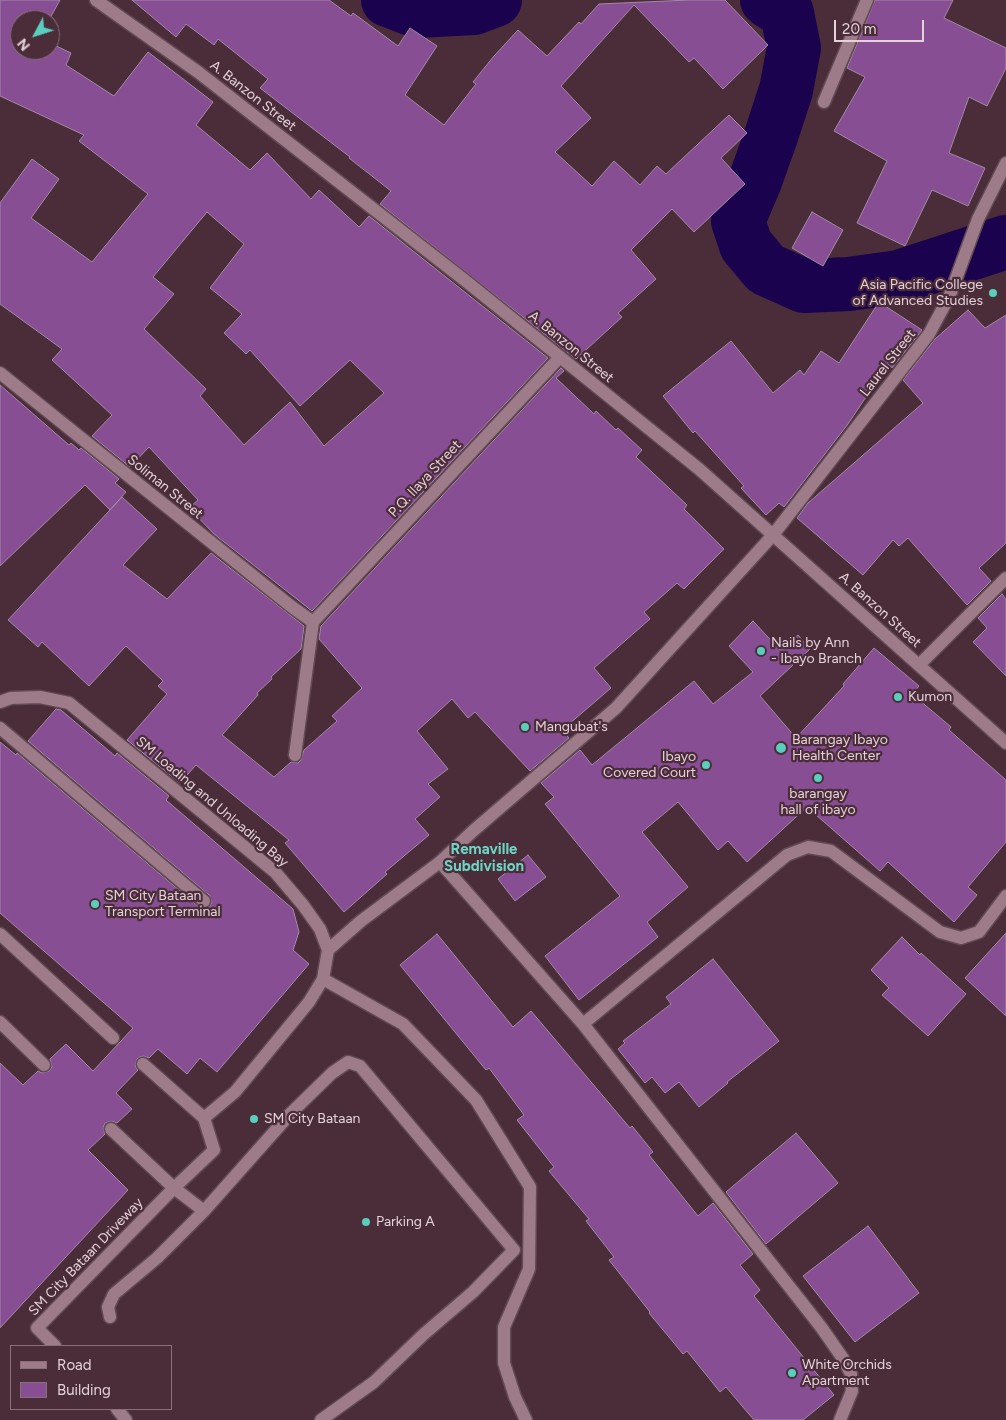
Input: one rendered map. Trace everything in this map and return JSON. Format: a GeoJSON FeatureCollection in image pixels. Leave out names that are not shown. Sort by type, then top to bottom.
{"type":"FeatureCollection","features":[{"type":"Feature","properties":{"kind":"street","name":"A. Banzon Street"},"geometry":{"type":"LineString","coordinates":[[96,0],[198,72],[459,276],[699,469],[1006,743]]}},
{"type":"Feature","properties":{"kind":"street"},"geometry":{"type":"LineString","coordinates":[[824,102],[867,0]]}},
{"type":"Feature","properties":{"kind":"street","name":"Laurel Street"},"geometry":{"type":"LineString","coordinates":[[328,950],[361,921],[440,862],[473,831],[616,708],[773,535],[929,334],[950,295],[978,218],[1006,162]]}},
{"type":"Feature","properties":{"kind":"street","name":"P.Q. Ilaya Street"},"geometry":{"type":"LineString","coordinates":[[313,622],[560,357]]}},
{"type":"Feature","properties":{"kind":"street","name":"Soliman Street"},"geometry":{"type":"LineString","coordinates":[[0,373],[284,601],[313,622]]}},
{"type":"Feature","properties":{"kind":"street"},"geometry":{"type":"LineString","coordinates":[[919,665],[1006,578]]}},
{"type":"Feature","properties":{"kind":"street"},"geometry":{"type":"LineString","coordinates":[[295,755],[313,622]]}},
{"type":"Feature","properties":{"kind":"street","name":"SM Loading and Unloading Bay"},"geometry":{"type":"LineString","coordinates":[[0,702],[11,698],[40,697],[69,704],[275,872],[303,904],[320,929],[328,950]]}},
{"type":"Feature","properties":{"kind":"street"},"geometry":{"type":"LineString","coordinates":[[0,728],[204,901]]}},
{"type":"Feature","properties":{"kind":"street"},"geometry":{"type":"LineString","coordinates":[[583,1024],[787,855],[808,847],[830,851],[940,932],[961,938],[979,932],[1006,896]]}},
{"type":"Feature","properties":{"kind":"street"},"geometry":{"type":"LineString","coordinates":[[440,862],[583,1024],[815,1319],[844,1360],[851,1374],[852,1392],[840,1420]]}},
{"type":"Feature","properties":{"kind":"street"},"geometry":{"type":"LineString","coordinates":[[0,934],[113,1038]]}},
{"type":"Feature","properties":{"kind":"street"},"geometry":{"type":"LineString","coordinates":[[143,1064],[204,1118],[235,1092],[309,1002],[323,979],[328,950]]}},
{"type":"Feature","properties":{"kind":"street"},"geometry":{"type":"LineString","coordinates":[[323,979],[403,1024],[476,1100],[530,1187],[529,1269],[504,1327],[504,1363],[515,1397],[526,1420]]}},
{"type":"Feature","properties":{"kind":"street"},"geometry":{"type":"LineString","coordinates":[[0,1022],[44,1065]]}},
{"type":"Feature","properties":{"kind":"street"},"geometry":{"type":"LineString","coordinates":[[110,1316],[108,1307],[114,1294],[157,1258],[204,1211],[290,1114],[332,1073],[348,1062],[360,1066],[514,1250],[473,1292],[424,1334],[374,1382],[322,1420]]}},
{"type":"Feature","properties":{"kind":"street","name":"SM City Bataan Driveway"},"geometry":{"type":"LineString","coordinates":[[54,1345],[37,1328],[174,1188],[214,1150],[204,1118]]}},
{"type":"Feature","properties":{"kind":"street"},"geometry":{"type":"LineString","coordinates":[[111,1129],[174,1188],[204,1211]]}},
{"type":"Feature","properties":{"kind":"street"},"geometry":{"type":"LineString","coordinates":[[117,1410],[126,1420]]}},
{"type":"Feature","properties":{"kind":"building"},"geometry":{"type":"Polygon","coordinates":[[[0,0],[60,0],[54,10],[10,10],[10,60],[60,60],[60,48],[71,53],[66,65],[114,96],[148,52],[213,102],[196,125],[250,170],[267,153],[311,199],[319,190],[359,227],[369,216],[548,358],[312,611],[214,534],[189,508],[198,500],[149,447],[130,467],[92,436],[112,415],[52,360],[62,349],[0,304],[0,203],[32,159],[59,179],[31,218],[92,262],[148,194],[79,141],[84,135],[0,96],[0,0]],[[207,212],[153,277],[174,294],[144,329],[206,389],[200,396],[244,445],[290,402],[324,446],[384,393],[350,360],[300,406],[250,350],[246,354],[224,333],[242,314],[210,288],[244,244],[207,212]]]}},
{"type":"Feature","properties":{"kind":"building"},"geometry":{"type":"Polygon","coordinates":[[[132,0],[329,0],[351,16],[353,13],[398,46],[410,28],[437,46],[405,95],[444,125],[476,84],[473,82],[518,30],[547,56],[599,4],[725,0],[768,45],[723,89],[694,58],[689,62],[634,5],[561,86],[591,118],[555,152],[592,186],[614,161],[640,185],[657,166],[666,174],[729,115],[747,133],[721,158],[745,184],[694,232],[672,209],[631,250],[656,279],[618,313],[622,317],[576,359],[380,204],[391,191],[260,88],[268,79],[218,39],[214,45],[186,24],[176,37],[132,0]]]}},
{"type":"Feature","properties":{"kind":"building"},"geometry":{"type":"Polygon","coordinates":[[[875,0],[953,0],[944,18],[1006,48],[1006,68],[987,106],[969,97],[949,153],[985,168],[968,206],[932,190],[905,246],[857,223],[887,161],[834,131],[865,77],[847,68],[875,0]]]}},
{"type":"Feature","properties":{"kind":"building"},"geometry":{"type":"Polygon","coordinates":[[[812,212],[843,230],[823,266],[792,248],[812,212]]]}},
{"type":"Feature","properties":{"kind":"building"},"geometry":{"type":"Polygon","coordinates":[[[879,302],[922,330],[892,368],[888,364],[848,424],[784,507],[779,503],[766,515],[741,488],[744,486],[695,431],[693,433],[663,396],[731,341],[773,393],[800,370],[804,375],[821,351],[839,363],[879,302]]]}},
{"type":"Feature","properties":{"kind":"building"},"geometry":{"type":"Polygon","coordinates":[[[968,310],[985,328],[1006,315],[1006,543],[979,568],[991,581],[967,605],[908,538],[899,546],[893,540],[863,575],[797,518],[808,503],[923,403],[903,380],[935,339],[968,310]]]}},
{"type":"Feature","properties":{"kind":"building"},"geometry":{"type":"Polygon","coordinates":[[[561,368],[564,371],[556,378],[594,414],[596,411],[616,430],[618,428],[642,450],[636,457],[687,505],[684,509],[724,549],[684,589],[677,583],[644,612],[650,619],[594,668],[611,688],[562,730],[569,738],[530,771],[475,712],[468,718],[452,699],[417,731],[448,769],[428,784],[440,797],[415,819],[429,835],[385,872],[387,874],[344,912],[285,843],[289,840],[196,765],[180,783],[127,740],[167,694],[158,686],[163,681],[126,646],[89,686],[42,642],[38,647],[8,620],[122,497],[157,529],[123,565],[167,599],[211,553],[304,626],[301,649],[271,677],[272,679],[257,693],[258,695],[222,735],[274,777],[291,762],[298,763],[301,760],[304,750],[337,721],[332,716],[362,688],[319,639],[321,626],[561,368]]]}},
{"type":"Feature","properties":{"kind":"building"},"geometry":{"type":"Polygon","coordinates":[[[0,385],[69,445],[71,443],[79,450],[81,448],[119,479],[115,483],[126,492],[110,510],[85,485],[0,566],[0,385]]]}},
{"type":"Feature","properties":{"kind":"building"},"geometry":{"type":"Polygon","coordinates":[[[1002,594],[1006,599],[1006,676],[973,642],[987,628],[978,618],[1002,594]]]}},
{"type":"Feature","properties":{"kind":"building"},"geometry":{"type":"Polygon","coordinates":[[[753,621],[780,650],[798,635],[810,649],[760,696],[796,738],[844,686],[843,684],[874,648],[919,686],[912,694],[951,727],[949,730],[1006,780],[1006,842],[968,887],[977,895],[954,922],[888,862],[880,871],[807,807],[747,862],[728,841],[718,850],[678,802],[642,832],[688,887],[647,922],[658,937],[579,1000],[545,956],[620,896],[545,804],[554,797],[541,783],[580,750],[592,765],[694,681],[713,704],[753,672],[729,646],[753,621]]]}},
{"type":"Feature","properties":{"kind":"building","name":"SM City Bataan Transport Terminal"},"geometry":{"type":"Polygon","coordinates":[[[56,709],[61,710],[115,756],[117,753],[169,796],[166,800],[293,909],[299,932],[293,950],[309,964],[217,1072],[200,1058],[187,1074],[158,1049],[149,1058],[144,1056],[137,1059],[135,1066],[138,1070],[116,1093],[132,1109],[117,1123],[112,1121],[105,1123],[103,1128],[105,1134],[88,1150],[128,1190],[0,1328],[0,1063],[23,1085],[38,1071],[42,1073],[49,1071],[52,1067],[50,1059],[66,1044],[93,1071],[133,1028],[0,913],[0,742],[16,755],[17,753],[199,907],[207,908],[212,902],[209,895],[28,741],[56,709]]]}},
{"type":"Feature","properties":{"kind":"building"},"geometry":{"type":"Polygon","coordinates":[[[528,855],[546,877],[515,901],[498,879],[528,855]]]}},
{"type":"Feature","properties":{"kind":"building"},"geometry":{"type":"Polygon","coordinates":[[[1006,933],[1006,1016],[965,978],[1006,933]]]}},
{"type":"Feature","properties":{"kind":"building"},"geometry":{"type":"Polygon","coordinates":[[[437,934],[513,1027],[531,1011],[630,1128],[632,1126],[653,1152],[649,1155],[698,1216],[713,1203],[753,1254],[740,1265],[760,1290],[754,1296],[834,1395],[803,1420],[754,1420],[726,1387],[720,1392],[687,1351],[683,1354],[609,1260],[614,1257],[586,1221],[589,1219],[549,1171],[554,1167],[517,1120],[524,1115],[489,1068],[486,1070],[400,965],[437,934]]]}},
{"type":"Feature","properties":{"kind":"building"},"geometry":{"type":"Polygon","coordinates":[[[902,937],[966,994],[928,1036],[882,995],[889,988],[871,970],[902,937]]]}},
{"type":"Feature","properties":{"kind":"building"},"geometry":{"type":"Polygon","coordinates":[[[713,959],[779,1041],[699,1107],[679,1082],[665,1093],[652,1077],[645,1083],[618,1049],[625,1043],[623,1041],[671,1004],[666,997],[713,959]]]}},
{"type":"Feature","properties":{"kind":"building"},"geometry":{"type":"Polygon","coordinates":[[[796,1133],[838,1183],[766,1244],[726,1192],[796,1133]]]}},
{"type":"Feature","properties":{"kind":"building"},"geometry":{"type":"Polygon","coordinates":[[[868,1226],[919,1293],[855,1342],[803,1276],[868,1226]]]}},
{"type":"Feature","properties":{"kind":"waterway"},"geometry":{"type":"LineString","coordinates":[[388,0],[417,11],[474,8],[495,0]]}},
{"type":"Feature","properties":{"kind":"waterway"},"geometry":{"type":"LineString","coordinates":[[767,0],[787,13],[794,48],[786,90],[755,181],[738,221],[746,245],[766,269],[804,286],[849,284],[899,277],[1006,242]]}},
{"type":"Feature","properties":{"kind":"place","name":"Asia Pacific College of Advanced Studies"},"geometry":{"type":"Point","coordinates":[993,293]}},
{"type":"Feature","properties":{"kind":"place","name":"Nails by Ann - Ibayo Branch"},"geometry":{"type":"Point","coordinates":[761,651]}},
{"type":"Feature","properties":{"kind":"place","name":"Kumon"},"geometry":{"type":"Point","coordinates":[898,697]}},
{"type":"Feature","properties":{"kind":"place","name":"Mangubat's"},"geometry":{"type":"Point","coordinates":[525,727]}},
{"type":"Feature","properties":{"kind":"place","name":"Barangay Ibayo Health Center"},"geometry":{"type":"Point","coordinates":[781,748]}},
{"type":"Feature","properties":{"kind":"place","name":"Ibayo Covered Court"},"geometry":{"type":"Point","coordinates":[706,765]}},
{"type":"Feature","properties":{"kind":"place","name":"barangay hall of ibayo"},"geometry":{"type":"Point","coordinates":[818,778]}},
{"type":"Feature","properties":{"kind":"place","name":"SM City Bataan Transport Terminal"},"geometry":{"type":"Point","coordinates":[95,904]}},
{"type":"Feature","properties":{"kind":"place","name":"SM City Bataan"},"geometry":{"type":"Point","coordinates":[254,1119]}},
{"type":"Feature","properties":{"kind":"place","name":"Parking A"},"geometry":{"type":"Point","coordinates":[366,1222]}},
{"type":"Feature","properties":{"kind":"place","name":"White Orchids Apartment"},"geometry":{"type":"Point","coordinates":[792,1373]}},
{"type":"Feature","properties":{"kind":"district","name":"Remaville Subdivision"},"geometry":{"type":"Point","coordinates":[484,858]}}]}
